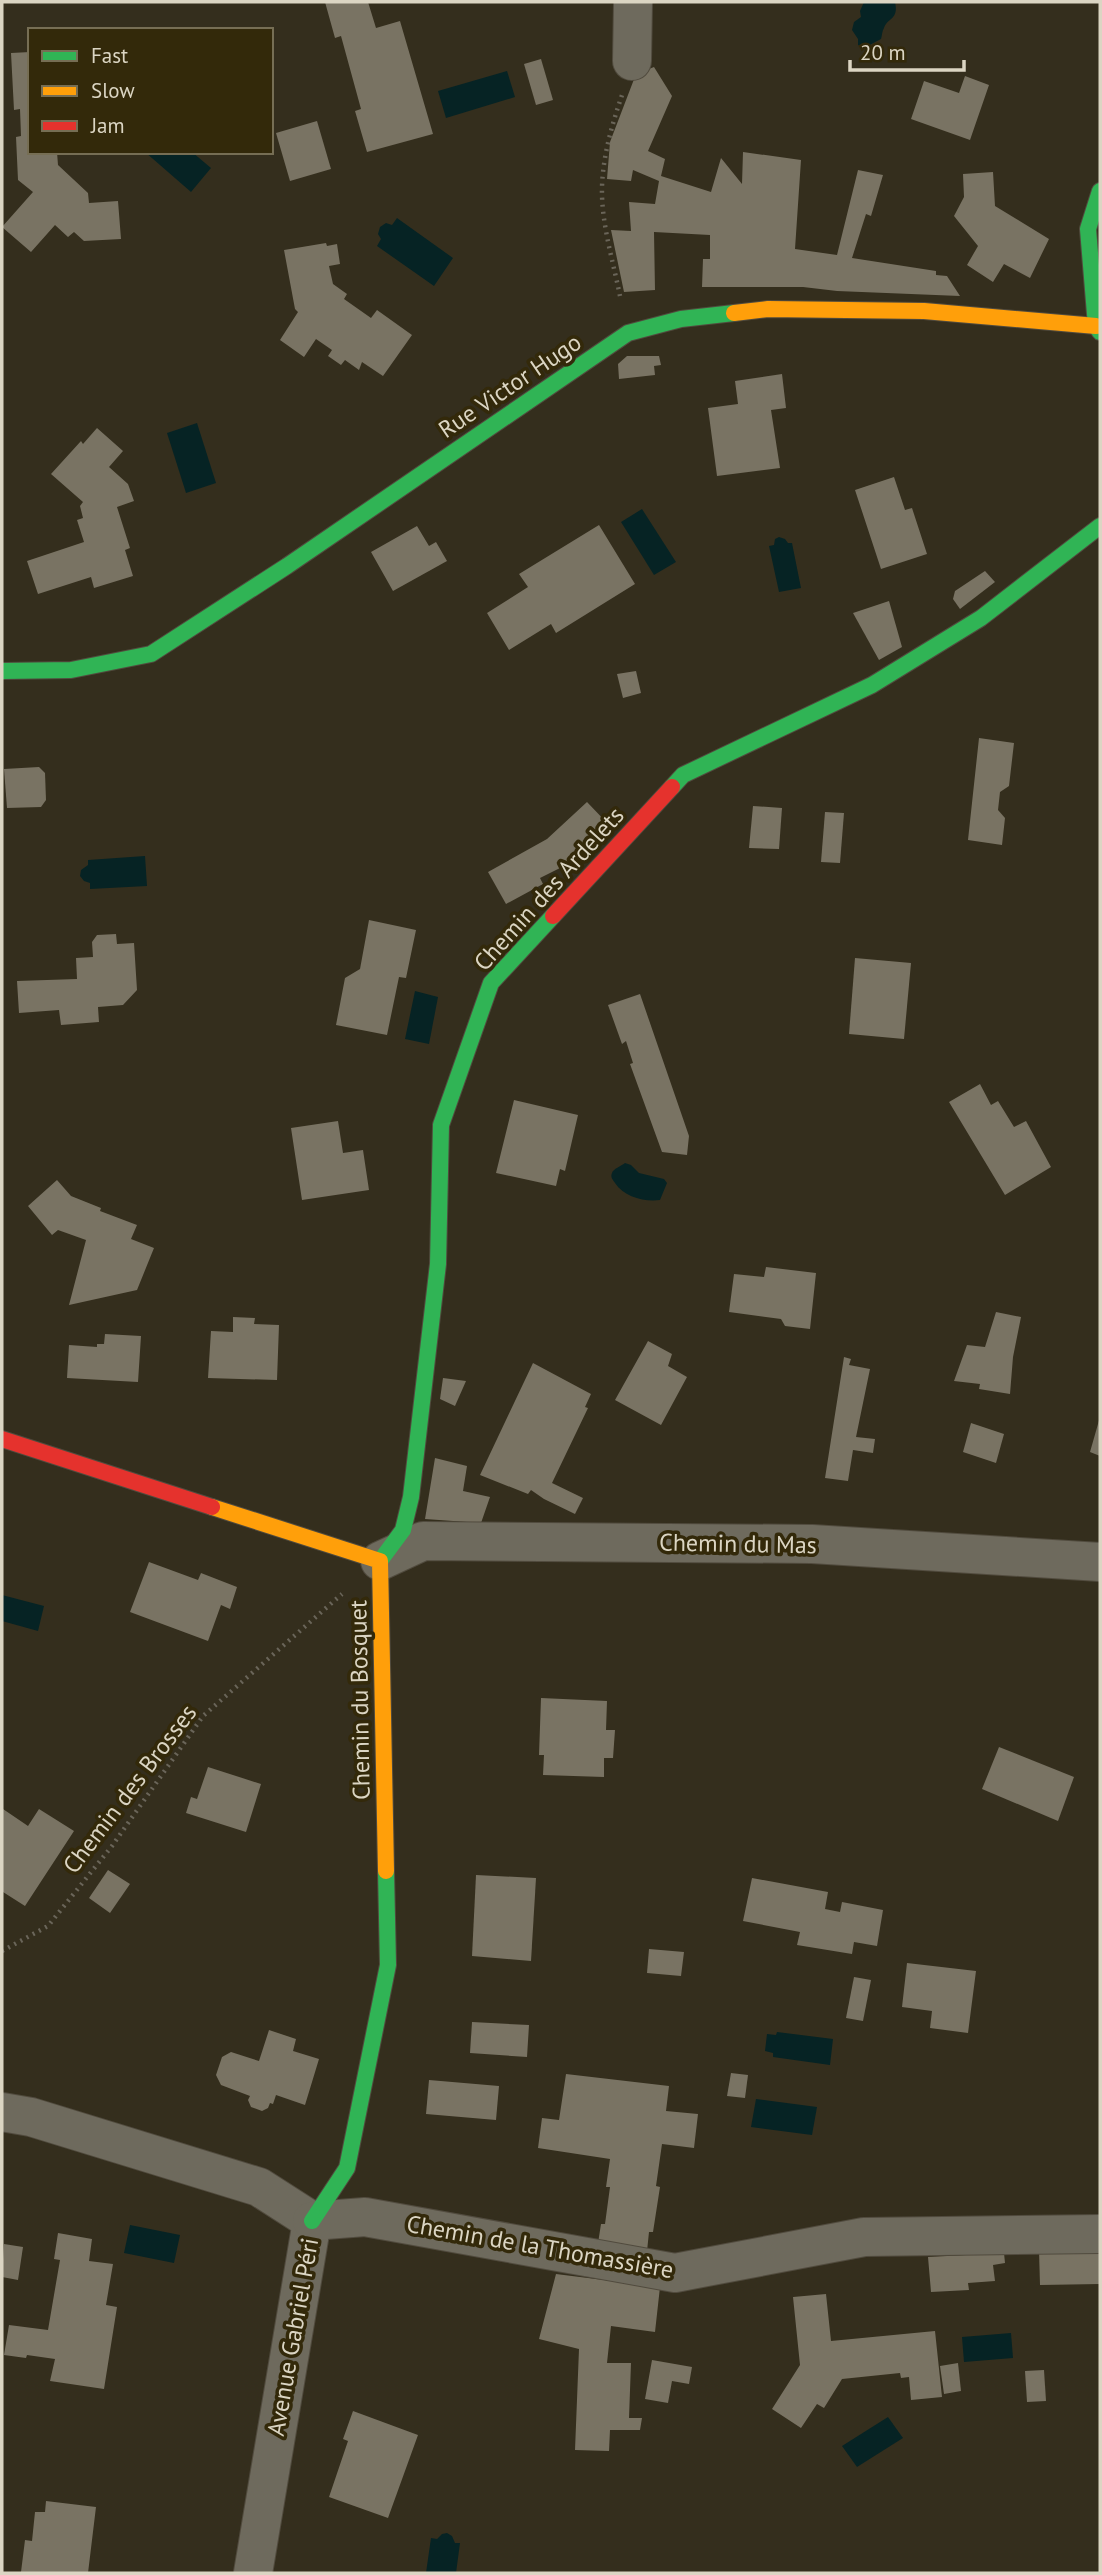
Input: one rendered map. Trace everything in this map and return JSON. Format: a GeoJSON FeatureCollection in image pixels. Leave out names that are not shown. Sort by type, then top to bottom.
{"type":"FeatureCollection","features":[{"type":"Feature","properties":{"kind":"street"},"geometry":{"type":"LineString","coordinates":[[632,61],[633,2]]}},
{"type":"Feature","properties":{"kind":"street"},"geometry":{"type":"LineString","coordinates":[[1098,329],[1088,229],[1100,191]]}},
{"type":"Feature","properties":{"kind":"street","name":"Rue Victor Hugo"},"geometry":{"type":"LineString","coordinates":[[2,671],[71,670],[151,653],[287,566],[628,333],[681,319],[768,309],[924,311],[1098,329]]}},
{"type":"Feature","properties":{"kind":"street","name":"Chemin des Ardelets"},"geometry":{"type":"LineString","coordinates":[[380,1561],[403,1530],[411,1497],[438,1264],[441,1125],[491,983],[683,775],[872,685],[981,618],[1100,526]]}},
{"type":"Feature","properties":{"kind":"street"},"geometry":{"type":"LineString","coordinates":[[2,1438],[380,1561]]}},
{"type":"Feature","properties":{"kind":"street","name":"Chemin du Mas"},"geometry":{"type":"LineString","coordinates":[[380,1561],[423,1541],[437,1541],[812,1544],[1100,1562]]}},
{"type":"Feature","properties":{"kind":"street","name":"Chemin du Bosquet"},"geometry":{"type":"LineString","coordinates":[[312,2221],[347,2168],[388,1965],[380,1561]]}},
{"type":"Feature","properties":{"kind":"street","name":"Avenue Gabriel Péri"},"geometry":{"type":"LineString","coordinates":[[2,2112],[31,2117],[259,2187],[312,2221],[253,2573]]}},
{"type":"Feature","properties":{"kind":"street","name":"Chemin de la Thomassière"},"geometry":{"type":"LineString","coordinates":[[312,2221],[365,2217],[675,2273],[864,2237],[1100,2234]]}},
{"type":"Feature","properties":{"kind":"path"},"geometry":{"type":"LineString","coordinates":[[628,333],[606,228],[601,188],[607,142],[632,61]]}},
{"type":"Feature","properties":{"kind":"path","name":"Chemin des Brosses"},"geometry":{"type":"LineString","coordinates":[[2,1951],[48,1926],[112,1846],[203,1716],[380,1561]]}},
{"type":"Feature","properties":{"kind":"water"},"geometry":{"type":"Polygon","coordinates":[[[864,2],[895,2],[896,12],[883,29],[881,39],[864,48],[858,45],[858,39],[852,30],[854,22],[861,17],[860,11],[864,2]]]}},
{"type":"Feature","properties":{"kind":"water"},"geometry":{"type":"Polygon","coordinates":[[[507,71],[515,97],[446,118],[438,91],[507,71]]]}},
{"type":"Feature","properties":{"kind":"water"},"geometry":{"type":"Polygon","coordinates":[[[147,154],[194,154],[211,168],[191,192],[147,154]]]}},
{"type":"Feature","properties":{"kind":"water"},"geometry":{"type":"Polygon","coordinates":[[[397,218],[453,258],[434,286],[377,246],[381,239],[378,234],[380,227],[386,223],[392,225],[397,218]]]}},
{"type":"Feature","properties":{"kind":"water"},"geometry":{"type":"Polygon","coordinates":[[[197,423],[216,483],[186,493],[167,433],[197,423]]]}},
{"type":"Feature","properties":{"kind":"water"},"geometry":{"type":"Polygon","coordinates":[[[642,509],[676,562],[654,575],[621,522],[642,509]]]}},
{"type":"Feature","properties":{"kind":"water"},"geometry":{"type":"Polygon","coordinates":[[[779,537],[792,543],[801,588],[779,592],[769,546],[774,545],[775,539],[779,537]]]}},
{"type":"Feature","properties":{"kind":"water"},"geometry":{"type":"Polygon","coordinates":[[[145,856],[147,886],[90,889],[90,883],[80,876],[81,870],[88,865],[88,860],[145,856]]]}},
{"type":"Feature","properties":{"kind":"water"},"geometry":{"type":"Polygon","coordinates":[[[415,991],[438,997],[429,1044],[405,1039],[415,991]]]}},
{"type":"Feature","properties":{"kind":"water"},"geometry":{"type":"Polygon","coordinates":[[[625,1163],[639,1173],[664,1179],[667,1183],[660,1200],[635,1198],[619,1188],[611,1174],[625,1163]]]}},
{"type":"Feature","properties":{"kind":"water"},"geometry":{"type":"Polygon","coordinates":[[[2,1595],[44,1606],[38,1631],[2,1621],[2,1595]]]}},
{"type":"Feature","properties":{"kind":"water"},"geometry":{"type":"Polygon","coordinates":[[[777,2032],[833,2039],[830,2065],[773,2057],[773,2053],[765,2051],[767,2034],[776,2035],[777,2032]]]}},
{"type":"Feature","properties":{"kind":"water"},"geometry":{"type":"Polygon","coordinates":[[[756,2099],[817,2107],[812,2135],[751,2127],[756,2099]]]}},
{"type":"Feature","properties":{"kind":"water"},"geometry":{"type":"Polygon","coordinates":[[[130,2225],[180,2235],[174,2263],[124,2253],[130,2225]]]}},
{"type":"Feature","properties":{"kind":"water"},"geometry":{"type":"Polygon","coordinates":[[[1011,2333],[1013,2358],[964,2362],[962,2337],[1011,2333]]]}},
{"type":"Feature","properties":{"kind":"water"},"geometry":{"type":"Polygon","coordinates":[[[888,2417],[903,2438],[857,2467],[842,2446],[888,2417]]]}},
{"type":"Feature","properties":{"kind":"water"},"geometry":{"type":"Polygon","coordinates":[[[447,2533],[455,2543],[460,2543],[456,2573],[426,2573],[431,2538],[437,2539],[447,2533]]]}},
{"type":"Feature","properties":{"kind":"building"},"geometry":{"type":"Polygon","coordinates":[[[325,2],[368,2],[376,28],[400,21],[433,134],[367,152],[355,111],[361,109],[341,36],[335,38],[325,2]]]}},
{"type":"Feature","properties":{"kind":"building"},"geometry":{"type":"Polygon","coordinates":[[[28,52],[28,154],[57,154],[58,165],[88,193],[89,203],[118,201],[121,239],[84,241],[74,232],[68,237],[55,225],[31,252],[2,227],[33,192],[18,180],[16,137],[21,136],[20,109],[14,110],[11,53],[28,52]]]}},
{"type":"Feature","properties":{"kind":"building"},"geometry":{"type":"Polygon","coordinates":[[[541,59],[553,100],[536,105],[524,64],[541,59]]]}},
{"type":"Feature","properties":{"kind":"building"},"geometry":{"type":"Polygon","coordinates":[[[654,67],[672,96],[648,151],[665,159],[661,176],[711,192],[721,158],[742,184],[743,152],[801,160],[795,249],[837,255],[858,170],[883,175],[871,216],[866,214],[852,258],[936,271],[936,275],[947,276],[960,296],[803,287],[702,287],[703,259],[710,259],[710,235],[654,232],[655,290],[624,292],[611,230],[631,231],[629,202],[655,204],[659,181],[633,170],[631,181],[607,179],[610,142],[636,74],[654,67]]]}},
{"type":"Feature","properties":{"kind":"building"},"geometry":{"type":"Polygon","coordinates":[[[965,76],[989,85],[970,140],[911,119],[924,81],[959,93],[965,76]]]}},
{"type":"Feature","properties":{"kind":"building"},"geometry":{"type":"Polygon","coordinates":[[[317,121],[331,169],[290,181],[276,133],[317,121]]]}},
{"type":"Feature","properties":{"kind":"building"},"geometry":{"type":"Polygon","coordinates":[[[993,172],[995,206],[1049,239],[1030,278],[1004,264],[993,282],[967,265],[978,246],[954,216],[964,197],[963,174],[993,172]]]}},
{"type":"Feature","properties":{"kind":"building"},"geometry":{"type":"Polygon","coordinates":[[[326,243],[327,246],[337,244],[340,264],[329,266],[333,284],[347,294],[344,299],[371,318],[377,310],[412,335],[383,376],[362,362],[359,370],[345,360],[341,365],[328,356],[332,350],[316,339],[304,357],[280,340],[298,312],[295,309],[284,250],[326,243]]]}},
{"type":"Feature","properties":{"kind":"building"},"geometry":{"type":"Polygon","coordinates":[[[627,356],[659,356],[661,365],[654,366],[655,375],[619,379],[618,364],[627,356]]]}},
{"type":"Feature","properties":{"kind":"building"},"geometry":{"type":"Polygon","coordinates":[[[782,374],[786,408],[771,410],[780,468],[717,476],[708,408],[738,404],[735,381],[782,374]]]}},
{"type":"Feature","properties":{"kind":"building"},"geometry":{"type":"Polygon","coordinates":[[[97,428],[123,451],[109,467],[128,484],[134,501],[117,507],[130,548],[125,550],[133,576],[94,588],[91,577],[38,594],[27,561],[84,542],[77,520],[83,518],[80,506],[83,502],[51,474],[81,441],[83,444],[97,428]]]}},
{"type":"Feature","properties":{"kind":"building"},"geometry":{"type":"Polygon","coordinates":[[[894,477],[905,510],[912,508],[927,554],[881,569],[855,490],[894,477]]]}},
{"type":"Feature","properties":{"kind":"building"},"geometry":{"type":"Polygon","coordinates":[[[599,525],[635,584],[556,633],[551,624],[509,650],[487,613],[528,587],[519,574],[599,525]]]}},
{"type":"Feature","properties":{"kind":"building"},"geometry":{"type":"Polygon","coordinates":[[[417,526],[429,546],[436,542],[447,561],[393,591],[371,552],[417,526]]]}},
{"type":"Feature","properties":{"kind":"building"},"geometry":{"type":"Polygon","coordinates":[[[985,571],[995,582],[960,609],[953,599],[955,591],[985,571]]]}},
{"type":"Feature","properties":{"kind":"building"},"geometry":{"type":"Polygon","coordinates":[[[889,601],[902,647],[879,660],[853,613],[889,601]]]}},
{"type":"Feature","properties":{"kind":"building"},"geometry":{"type":"Polygon","coordinates":[[[636,671],[641,693],[623,698],[617,674],[636,671]]]}},
{"type":"Feature","properties":{"kind":"building"},"geometry":{"type":"Polygon","coordinates":[[[979,738],[1014,743],[1009,786],[1000,792],[998,810],[1005,818],[1002,845],[968,840],[979,738]]]}},
{"type":"Feature","properties":{"kind":"building"},"geometry":{"type":"Polygon","coordinates":[[[39,767],[45,773],[46,800],[41,807],[7,808],[4,769],[39,767]]]}},
{"type":"Feature","properties":{"kind":"building"},"geometry":{"type":"Polygon","coordinates":[[[587,802],[609,825],[570,863],[540,878],[543,884],[506,904],[488,872],[547,839],[587,802]]]}},
{"type":"Feature","properties":{"kind":"building"},"geometry":{"type":"Polygon","coordinates":[[[753,806],[782,808],[779,849],[749,848],[753,806]]]}},
{"type":"Feature","properties":{"kind":"building"},"geometry":{"type":"Polygon","coordinates":[[[825,812],[844,813],[840,863],[821,862],[825,812]]]}},
{"type":"Feature","properties":{"kind":"building"},"geometry":{"type":"Polygon","coordinates":[[[369,920],[416,930],[406,978],[399,977],[387,1035],[336,1025],[345,978],[360,969],[369,920]]]}},
{"type":"Feature","properties":{"kind":"building"},"geometry":{"type":"Polygon","coordinates":[[[116,934],[117,944],[134,943],[137,990],[123,1005],[98,1007],[99,1022],[61,1025],[59,1010],[19,1013],[17,981],[77,979],[76,958],[93,957],[92,942],[97,935],[116,934]]]}},
{"type":"Feature","properties":{"kind":"building"},"geometry":{"type":"Polygon","coordinates":[[[855,958],[911,963],[904,1039],[849,1034],[855,958]]]}},
{"type":"Feature","properties":{"kind":"building"},"geometry":{"type":"Polygon","coordinates":[[[640,994],[689,1136],[687,1155],[662,1152],[630,1064],[633,1063],[626,1041],[622,1044],[608,1005],[640,994]]]}},
{"type":"Feature","properties":{"kind":"building"},"geometry":{"type":"Polygon","coordinates":[[[980,1084],[991,1105],[998,1101],[1014,1127],[1026,1121],[1051,1167],[1005,1195],[949,1102],[980,1084]]]}},
{"type":"Feature","properties":{"kind":"building"},"geometry":{"type":"Polygon","coordinates":[[[514,1100],[578,1115],[565,1171],[560,1169],[556,1186],[496,1173],[514,1100]]]}},
{"type":"Feature","properties":{"kind":"building"},"geometry":{"type":"Polygon","coordinates":[[[338,1121],[343,1153],[363,1150],[369,1190],[302,1200],[291,1128],[338,1121]]]}},
{"type":"Feature","properties":{"kind":"building"},"geometry":{"type":"Polygon","coordinates":[[[57,1180],[71,1196],[137,1225],[131,1239],[154,1248],[137,1290],[69,1305],[86,1240],[58,1230],[52,1235],[28,1206],[57,1180]]]}},
{"type":"Feature","properties":{"kind":"building"},"geometry":{"type":"Polygon","coordinates":[[[766,1267],[816,1273],[810,1329],[785,1326],[781,1319],[729,1312],[734,1274],[764,1277],[766,1267]]]}},
{"type":"Feature","properties":{"kind":"building"},"geometry":{"type":"Polygon","coordinates":[[[996,1312],[1021,1317],[1013,1357],[1010,1394],[979,1389],[980,1384],[954,1381],[967,1345],[985,1347],[996,1312]]]}},
{"type":"Feature","properties":{"kind":"building"},"geometry":{"type":"Polygon","coordinates":[[[233,1317],[255,1318],[254,1324],[279,1325],[277,1380],[208,1378],[211,1331],[233,1332],[233,1317]]]}},
{"type":"Feature","properties":{"kind":"building"},"geometry":{"type":"Polygon","coordinates":[[[105,1334],[141,1336],[138,1382],[67,1378],[69,1345],[97,1347],[97,1344],[104,1344],[105,1334]]]}},
{"type":"Feature","properties":{"kind":"building"},"geometry":{"type":"Polygon","coordinates":[[[648,1341],[672,1354],[668,1366],[687,1377],[661,1425],[615,1400],[648,1341]]]}},
{"type":"Feature","properties":{"kind":"building"},"geometry":{"type":"Polygon","coordinates":[[[844,1357],[851,1359],[849,1365],[870,1369],[856,1437],[875,1439],[873,1453],[853,1450],[848,1481],[825,1478],[844,1357]]]}},
{"type":"Feature","properties":{"kind":"building"},"geometry":{"type":"Polygon","coordinates":[[[533,1363],[591,1394],[585,1407],[588,1408],[552,1483],[583,1498],[575,1514],[531,1490],[528,1494],[480,1475],[533,1363]]]}},
{"type":"Feature","properties":{"kind":"building"},"geometry":{"type":"Polygon","coordinates":[[[443,1378],[466,1381],[455,1406],[440,1399],[443,1378]]]}},
{"type":"Feature","properties":{"kind":"building"},"geometry":{"type":"Polygon","coordinates":[[[1100,1417],[1100,1456],[1090,1452],[1100,1417]]]}},
{"type":"Feature","properties":{"kind":"building"},"geometry":{"type":"Polygon","coordinates":[[[971,1423],[1004,1434],[996,1463],[963,1452],[971,1423]]]}},
{"type":"Feature","properties":{"kind":"building"},"geometry":{"type":"Polygon","coordinates":[[[435,1458],[467,1466],[463,1491],[490,1497],[481,1523],[425,1519],[435,1458]]]}},
{"type":"Feature","properties":{"kind":"building"},"geometry":{"type":"Polygon","coordinates":[[[149,1562],[198,1580],[201,1573],[237,1587],[230,1609],[221,1605],[208,1641],[130,1612],[149,1562]]]}},
{"type":"Feature","properties":{"kind":"building"},"geometry":{"type":"Polygon","coordinates":[[[541,1698],[607,1701],[606,1730],[615,1730],[613,1758],[604,1758],[604,1777],[543,1775],[544,1755],[539,1755],[541,1698]]]}},
{"type":"Feature","properties":{"kind":"building"},"geometry":{"type":"Polygon","coordinates":[[[999,1747],[1074,1777],[1058,1821],[982,1789],[999,1747]]]}},
{"type":"Feature","properties":{"kind":"building"},"geometry":{"type":"Polygon","coordinates":[[[208,1767],[261,1784],[246,1832],[186,1813],[191,1797],[197,1799],[208,1767]]]}},
{"type":"Feature","properties":{"kind":"building"},"geometry":{"type":"Polygon","coordinates":[[[3,1809],[28,1826],[39,1809],[74,1831],[25,1906],[3,1892],[2,1894],[3,1809]]]}},
{"type":"Feature","properties":{"kind":"building"},"geometry":{"type":"Polygon","coordinates":[[[108,1870],[130,1884],[110,1913],[89,1898],[108,1870]]]}},
{"type":"Feature","properties":{"kind":"building"},"geometry":{"type":"Polygon","coordinates":[[[476,1875],[536,1878],[531,1961],[472,1956],[476,1875]]]}},
{"type":"Feature","properties":{"kind":"building"},"geometry":{"type":"Polygon","coordinates":[[[752,1878],[828,1892],[825,1909],[840,1912],[842,1902],[883,1910],[877,1946],[854,1942],[852,1954],[797,1945],[800,1932],[743,1921],[752,1878]]]}},
{"type":"Feature","properties":{"kind":"building"},"geometry":{"type":"Polygon","coordinates":[[[649,1949],[684,1952],[681,1976],[647,1973],[649,1949]]]}},
{"type":"Feature","properties":{"kind":"building"},"geometry":{"type":"Polygon","coordinates":[[[907,1963],[976,1971],[968,2033],[930,2028],[932,2011],[902,2007],[907,1963]]]}},
{"type":"Feature","properties":{"kind":"building"},"geometry":{"type":"Polygon","coordinates":[[[854,1977],[871,1980],[863,2021],[846,2018],[854,1977]]]}},
{"type":"Feature","properties":{"kind":"building"},"geometry":{"type":"Polygon","coordinates":[[[472,2022],[529,2025],[527,2057],[470,2053],[472,2022]]]}},
{"type":"Feature","properties":{"kind":"building"},"geometry":{"type":"Polygon","coordinates":[[[269,2030],[296,2039],[293,2051],[319,2059],[305,2105],[276,2095],[273,2104],[270,2103],[268,2108],[262,2111],[251,2107],[248,2100],[250,2096],[221,2085],[216,2075],[222,2057],[231,2052],[259,2061],[269,2030]]]}},
{"type":"Feature","properties":{"kind":"building"},"geometry":{"type":"Polygon","coordinates":[[[731,2073],[748,2075],[745,2098],[727,2096],[731,2073]]]}},
{"type":"Feature","properties":{"kind":"building"},"geometry":{"type":"Polygon","coordinates":[[[566,2074],[669,2086],[666,2111],[698,2114],[694,2148],[662,2144],[656,2186],[660,2187],[653,2232],[649,2232],[646,2261],[596,2256],[601,2224],[605,2224],[610,2187],[606,2187],[610,2159],[538,2148],[542,2118],[559,2120],[566,2074]]]}},
{"type":"Feature","properties":{"kind":"building"},"geometry":{"type":"Polygon","coordinates":[[[429,2080],[499,2086],[496,2120],[426,2114],[429,2080]]]}},
{"type":"Feature","properties":{"kind":"building"},"geometry":{"type":"Polygon","coordinates":[[[58,2233],[92,2239],[89,2261],[113,2264],[106,2305],[117,2307],[104,2389],[50,2381],[55,2359],[4,2355],[9,2325],[48,2330],[60,2260],[54,2259],[58,2233]]]}},
{"type":"Feature","properties":{"kind":"building"},"geometry":{"type":"Polygon","coordinates":[[[4,2244],[23,2247],[18,2280],[2,2277],[4,2244]]]}},
{"type":"Feature","properties":{"kind":"building"},"geometry":{"type":"Polygon","coordinates":[[[1100,2249],[1100,2284],[1040,2285],[1039,2250],[1100,2249]]]}},
{"type":"Feature","properties":{"kind":"building"},"geometry":{"type":"Polygon","coordinates":[[[1004,2253],[1005,2263],[993,2265],[995,2281],[968,2283],[969,2290],[931,2292],[928,2257],[1004,2253]]]}},
{"type":"Feature","properties":{"kind":"building"},"geometry":{"type":"Polygon","coordinates":[[[556,2274],[660,2287],[655,2332],[611,2326],[607,2363],[631,2363],[629,2418],[642,2418],[640,2430],[610,2430],[609,2451],[575,2450],[579,2349],[539,2339],[556,2274]]]}},
{"type":"Feature","properties":{"kind":"building"},"geometry":{"type":"Polygon","coordinates":[[[826,2294],[831,2341],[935,2331],[942,2397],[911,2400],[909,2377],[901,2378],[900,2373],[842,2379],[824,2408],[817,2404],[801,2428],[772,2409],[800,2365],[793,2297],[826,2294]]]}},
{"type":"Feature","properties":{"kind":"building"},"geometry":{"type":"Polygon","coordinates":[[[652,2360],[692,2367],[689,2384],[672,2381],[668,2403],[645,2399],[652,2360]]]}},
{"type":"Feature","properties":{"kind":"building"},"geometry":{"type":"Polygon","coordinates":[[[958,2363],[961,2391],[944,2394],[940,2366],[958,2363]]]}},
{"type":"Feature","properties":{"kind":"building"},"geometry":{"type":"Polygon","coordinates":[[[1044,2370],[1046,2401],[1027,2402],[1025,2371],[1044,2370]]]}},
{"type":"Feature","properties":{"kind":"building"},"geometry":{"type":"Polygon","coordinates":[[[353,2411],[418,2435],[388,2518],[329,2497],[348,2441],[343,2439],[353,2411]]]}},
{"type":"Feature","properties":{"kind":"building"},"geometry":{"type":"Polygon","coordinates":[[[46,2501],[96,2507],[88,2573],[21,2572],[25,2540],[32,2541],[35,2512],[45,2512],[46,2501]]]}},
{"type":"Feature","properties":{"kind":"traffic: fast"},"geometry":{"type":"LineString","coordinates":[[1100,191],[1088,229],[1096,326],[1100,332]]}},
{"type":"Feature","properties":{"kind":"traffic: fast"},"geometry":{"type":"LineString","coordinates":[[2,671],[71,670],[151,654],[287,566],[628,333],[681,319],[734,313]]}},
{"type":"Feature","properties":{"kind":"traffic: fast"},"geometry":{"type":"LineString","coordinates":[[672,787],[683,775],[872,685],[981,618],[1100,526]]}},
{"type":"Feature","properties":{"kind":"traffic: fast"},"geometry":{"type":"LineString","coordinates":[[380,1561],[403,1530],[411,1497],[438,1264],[441,1125],[491,983],[553,916]]}},
{"type":"Feature","properties":{"kind":"traffic: fast"},"geometry":{"type":"LineString","coordinates":[[312,2221],[347,2168],[388,1965],[386,1871]]}},
{"type":"Feature","properties":{"kind":"traffic: slow"},"geometry":{"type":"LineString","coordinates":[[734,313],[768,309],[924,311],[1096,326]]}},
{"type":"Feature","properties":{"kind":"traffic: slow"},"geometry":{"type":"LineString","coordinates":[[212,1507],[380,1561],[386,1871]]}},
{"type":"Feature","properties":{"kind":"traffic: jam"},"geometry":{"type":"LineString","coordinates":[[553,916],[672,787]]}},
{"type":"Feature","properties":{"kind":"traffic: jam"},"geometry":{"type":"LineString","coordinates":[[2,1439],[212,1507]]}}]}
